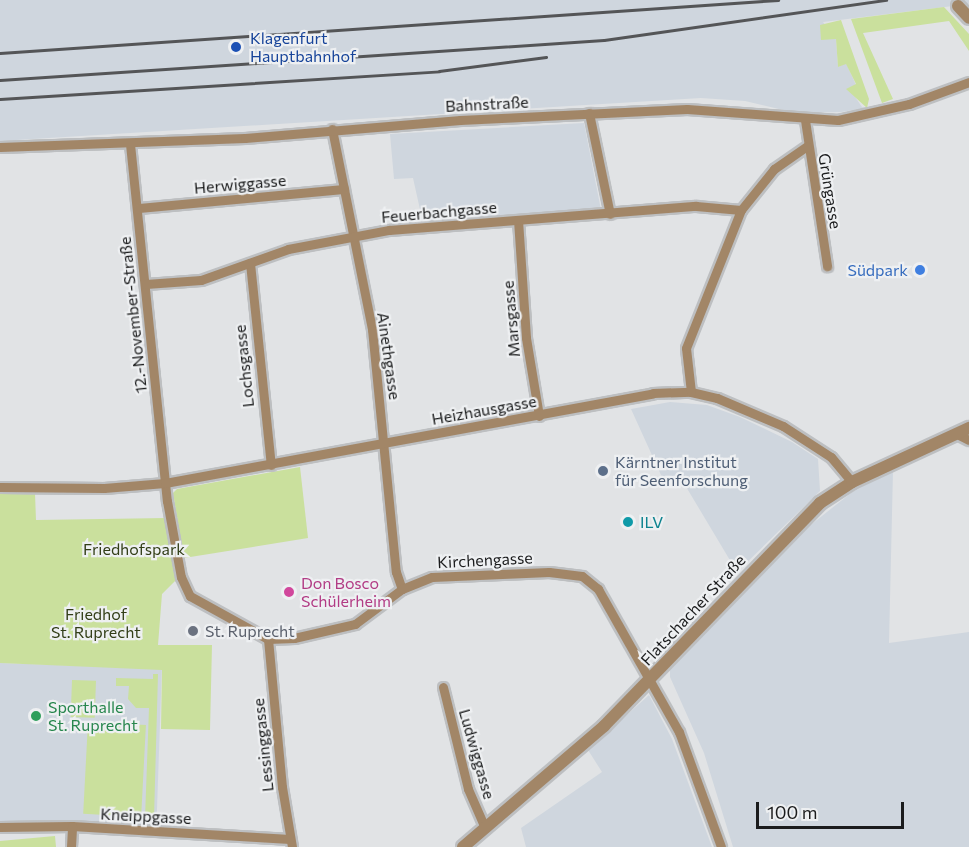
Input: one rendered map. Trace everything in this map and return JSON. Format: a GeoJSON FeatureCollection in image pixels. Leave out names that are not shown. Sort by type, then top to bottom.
{"type":"FeatureCollection","features":[{"type":"Feature","properties":{"kind":"street"},"geometry":{"type":"LineString","coordinates":[[958,6],[969,18]]}},
{"type":"Feature","properties":{"kind":"street","name":"Bahnstraße"},"geometry":{"type":"LineString","coordinates":[[0,147],[130,144],[589,113],[719,110],[805,120],[860,118],[969,82]]}},
{"type":"Feature","properties":{"kind":"street"},"geometry":{"type":"LineString","coordinates":[[589,113],[610,214]]}},
{"type":"Feature","properties":{"kind":"street","name":"Grüngasse"},"geometry":{"type":"LineString","coordinates":[[805,120],[807,146],[827,266]]}},
{"type":"Feature","properties":{"kind":"street","name":"Ainethgasse"},"geometry":{"type":"LineString","coordinates":[[332,129],[372,329],[386,443],[396,572],[402,589]]}},
{"type":"Feature","properties":{"kind":"street","name":"12.-November-Straße"},"geometry":{"type":"LineString","coordinates":[[130,144],[165,483]]}},
{"type":"Feature","properties":{"kind":"street"},"geometry":{"type":"LineString","coordinates":[[691,392],[686,348],[741,210],[774,169],[807,146]]}},
{"type":"Feature","properties":{"kind":"street","name":"Herwiggasse"},"geometry":{"type":"LineString","coordinates":[[138,208],[344,189]]}},
{"type":"Feature","properties":{"kind":"street","name":"Feuerbachgasse"},"geometry":{"type":"LineString","coordinates":[[146,284],[201,280],[288,249],[389,230],[696,206],[741,210]]}},
{"type":"Feature","properties":{"kind":"street","name":"Marsgasse"},"geometry":{"type":"LineString","coordinates":[[518,220],[526,338],[539,416]]}},
{"type":"Feature","properties":{"kind":"street","name":"Lochsgasse"},"geometry":{"type":"LineString","coordinates":[[250,263],[271,465]]}},
{"type":"Feature","properties":{"kind":"street","name":"Heizhausgasse"},"geometry":{"type":"LineString","coordinates":[[0,487],[92,488],[165,483],[539,416],[653,393],[691,392],[717,398],[783,426],[831,457],[852,482]]}},
{"type":"Feature","properties":{"kind":"street","name":"Flatschacher Straße"},"geometry":{"type":"LineString","coordinates":[[463,847],[570,758],[651,678],[820,503],[852,482],[969,428]]}},
{"type":"Feature","properties":{"kind":"street"},"geometry":{"type":"LineString","coordinates":[[957,434],[969,440]]}},
{"type":"Feature","properties":{"kind":"street"},"geometry":{"type":"LineString","coordinates":[[0,481],[0,487]]}},
{"type":"Feature","properties":{"kind":"street"},"geometry":{"type":"LineString","coordinates":[[165,483],[181,577],[190,596],[268,639]]}},
{"type":"Feature","properties":{"kind":"street","name":"Kirchengasse"},"geometry":{"type":"LineString","coordinates":[[268,639],[310,636],[355,624],[402,589],[445,575],[549,572],[582,576],[598,589],[651,678],[679,732],[721,847]]}},
{"type":"Feature","properties":{"kind":"street","name":"Lessinggasse"},"geometry":{"type":"LineString","coordinates":[[268,639],[291,843]]}},
{"type":"Feature","properties":{"kind":"street","name":"Ludwiggasse"},"geometry":{"type":"LineString","coordinates":[[443,687],[468,789],[485,828]]}},
{"type":"Feature","properties":{"kind":"street"},"geometry":{"type":"LineString","coordinates":[[71,847],[72,826]]}},
{"type":"Feature","properties":{"kind":"street","name":"Kneippgasse"},"geometry":{"type":"LineString","coordinates":[[0,827],[72,826],[291,843]]}},
{"type":"Feature","properties":{"kind":"shaded area"},"geometry":{"type":"Polygon","coordinates":[[[0,0],[969,0],[969,4],[823,22],[836,39],[838,67],[846,63],[856,85],[849,88],[862,107],[867,108],[841,112],[796,113],[745,101],[701,98],[0,141],[0,0]]]}},
{"type":"Feature","properties":{"kind":"shaded area"},"geometry":{"type":"Polygon","coordinates":[[[584,123],[601,210],[423,223],[413,178],[394,179],[390,134],[584,123]]]}},
{"type":"Feature","properties":{"kind":"shaded area"},"geometry":{"type":"Polygon","coordinates":[[[670,402],[707,405],[740,417],[792,442],[818,459],[820,491],[737,572],[682,480],[666,486],[631,409],[670,402]]]}},
{"type":"Feature","properties":{"kind":"shaded area"},"geometry":{"type":"Polygon","coordinates":[[[893,471],[889,643],[969,632],[969,847],[733,847],[704,753],[670,677],[670,670],[798,535],[856,489],[893,471]]]}},
{"type":"Feature","properties":{"kind":"shaded area"},"geometry":{"type":"Polygon","coordinates":[[[0,663],[162,669],[156,827],[0,821],[0,663]]]}},
{"type":"Feature","properties":{"kind":"shaded area"},"geometry":{"type":"Polygon","coordinates":[[[649,695],[672,739],[712,847],[526,847],[521,828],[602,772],[588,750],[649,695]]]}},
{"type":"Feature","properties":{"kind":"green space"},"geometry":{"type":"Polygon","coordinates":[[[944,7],[969,34],[969,51],[949,21],[863,33],[893,99],[882,103],[851,19],[944,7]]]}},
{"type":"Feature","properties":{"kind":"green space"},"geometry":{"type":"Polygon","coordinates":[[[841,20],[869,99],[867,108],[846,89],[856,84],[846,64],[838,67],[836,39],[821,40],[820,25],[841,20]]]}},
{"type":"Feature","properties":{"kind":"green space"},"geometry":{"type":"Polygon","coordinates":[[[300,467],[308,538],[184,558],[173,493],[177,489],[300,467]]]}},
{"type":"Feature","properties":{"kind":"green space","name":"Friedhof St. Ruprecht"},"geometry":{"type":"Polygon","coordinates":[[[0,491],[35,493],[36,520],[166,518],[176,580],[162,594],[158,645],[212,645],[210,730],[161,729],[162,670],[0,663],[0,491]]]}},
{"type":"Feature","properties":{"kind":"green space"},"geometry":{"type":"Polygon","coordinates":[[[153,674],[158,674],[154,818],[145,818],[149,708],[136,708],[128,699],[129,686],[116,686],[116,678],[153,679],[153,674]]]}},
{"type":"Feature","properties":{"kind":"green space"},"geometry":{"type":"Polygon","coordinates":[[[72,680],[96,681],[95,718],[71,717],[72,680]]]}},
{"type":"Feature","properties":{"kind":"green space"},"geometry":{"type":"Polygon","coordinates":[[[88,722],[146,725],[141,817],[83,814],[88,722]]]}},
{"type":"Feature","properties":{"kind":"green space"},"geometry":{"type":"Polygon","coordinates":[[[55,836],[56,847],[0,847],[0,841],[55,836]]]}},
{"type":"Feature","properties":{"kind":"railway"},"geometry":{"type":"LineString","coordinates":[[0,53],[778,0]]}},
{"type":"Feature","properties":{"kind":"railway"},"geometry":{"type":"LineString","coordinates":[[0,80],[604,40],[886,0]]}},
{"type":"Feature","properties":{"kind":"railway"},"geometry":{"type":"LineString","coordinates":[[0,99],[439,71],[546,57]]}},
{"type":"Feature","properties":{"kind":"place","name":"Klagenfurt Hauptbahnhof"},"geometry":{"type":"Point","coordinates":[236,47]}},
{"type":"Feature","properties":{"kind":"place","name":"Südpark"},"geometry":{"type":"Point","coordinates":[920,270]}},
{"type":"Feature","properties":{"kind":"place","name":"Kärntner Institut für Seenforschung"},"geometry":{"type":"Point","coordinates":[603,471]}},
{"type":"Feature","properties":{"kind":"place","name":"ILV"},"geometry":{"type":"Point","coordinates":[628,522]}},
{"type":"Feature","properties":{"kind":"place","name":"Don Bosco Schülerheim"},"geometry":{"type":"Point","coordinates":[289,592]}},
{"type":"Feature","properties":{"kind":"place","name":"St. Ruprecht"},"geometry":{"type":"Point","coordinates":[193,631]}},
{"type":"Feature","properties":{"kind":"place","name":"Sporthalle St. Ruprecht"},"geometry":{"type":"Point","coordinates":[36,716]}},
{"type":"Feature","properties":{"kind":"park label","name":"Friedhofspark"},"geometry":{"type":"Point","coordinates":[134,549]}}]}
